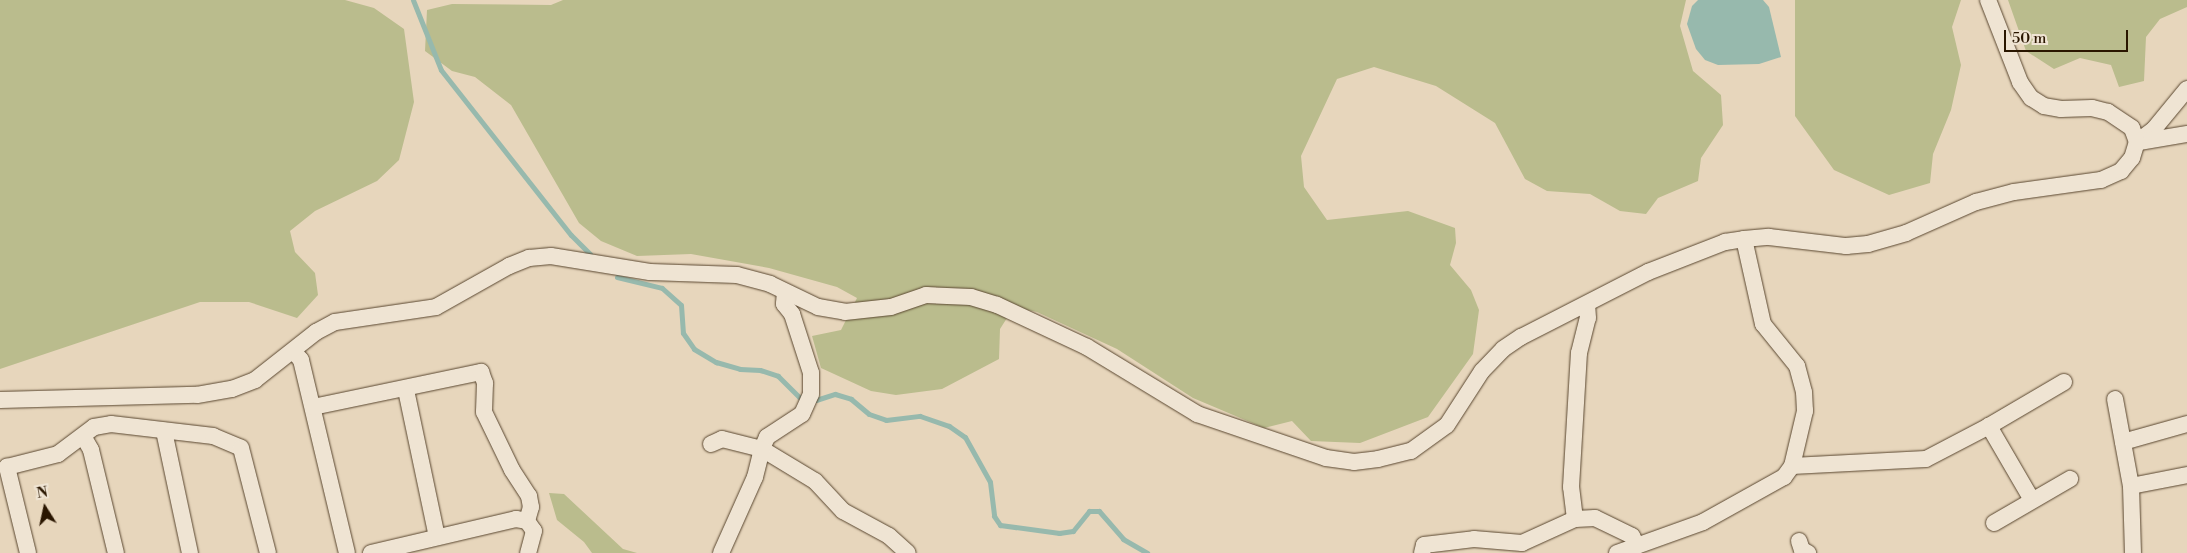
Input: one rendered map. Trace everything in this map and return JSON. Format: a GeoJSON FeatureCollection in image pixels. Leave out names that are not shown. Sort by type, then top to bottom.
{"type":"FeatureCollection","features":[{"type":"Feature","properties":{"kind":"street"},"geometry":{"type":"LineString","coordinates":[[0,400],[197,396],[232,389],[255,380],[316,332],[335,322],[436,307],[529,258],[551,256],[650,272],[737,276],[770,284],[818,307],[845,312],[891,307],[926,295],[971,296],[997,305],[1087,347],[1197,414],[1317,455],[1354,462],[1411,451],[1429,440],[1447,424],[1482,371],[1503,349],[1521,337],[1587,305],[1648,272],[1725,242],[1744,239],[1769,237],[1846,246],[1868,244],[1906,232],[1976,202],[2014,192],[2101,180],[2121,171],[2132,158],[2136,142],[2132,128],[2108,112],[2092,108],[2061,109],[2044,106],[2031,98],[2020,82],[1988,0]]}},
{"type":"Feature","properties":{"kind":"street"},"geometry":{"type":"LineString","coordinates":[[2136,142],[2154,130],[2187,89]]}},
{"type":"Feature","properties":{"kind":"street"},"geometry":{"type":"LineString","coordinates":[[2136,142],[2187,134]]}},
{"type":"Feature","properties":{"kind":"street"},"geometry":{"type":"LineString","coordinates":[[1617,553],[1710,518],[1784,476],[1792,466],[1806,411],[1804,392],[1797,366],[1762,324],[1744,239]]}},
{"type":"Feature","properties":{"kind":"street"},"geometry":{"type":"LineString","coordinates":[[721,553],[755,477],[767,437],[802,414],[811,394],[811,373],[792,314],[784,304],[785,292]]}},
{"type":"Feature","properties":{"kind":"street"},"geometry":{"type":"LineString","coordinates":[[1575,519],[1572,478],[1579,353],[1588,318],[1587,305]]}},
{"type":"Feature","properties":{"kind":"street"},"geometry":{"type":"LineString","coordinates":[[292,351],[301,360],[347,553]]}},
{"type":"Feature","properties":{"kind":"street"},"geometry":{"type":"LineString","coordinates":[[313,408],[406,390],[481,372],[486,384],[484,412],[512,470],[529,496],[531,507],[527,521]]}},
{"type":"Feature","properties":{"kind":"street"},"geometry":{"type":"LineString","coordinates":[[1792,466],[1926,459],[1989,426],[2064,382]]}},
{"type":"Feature","properties":{"kind":"street"},"geometry":{"type":"LineString","coordinates":[[406,390],[436,537]]}},
{"type":"Feature","properties":{"kind":"street"},"geometry":{"type":"LineString","coordinates":[[2115,399],[2131,486],[2133,553]]}},
{"type":"Feature","properties":{"kind":"street"},"geometry":{"type":"LineString","coordinates":[[28,553],[3,466],[58,454],[94,427],[110,424],[213,436],[241,448],[268,553]]}},
{"type":"Feature","properties":{"kind":"street"},"geometry":{"type":"LineString","coordinates":[[2122,442],[2187,424]]}},
{"type":"Feature","properties":{"kind":"street"},"geometry":{"type":"LineString","coordinates":[[1989,426],[2032,500]]}},
{"type":"Feature","properties":{"kind":"street"},"geometry":{"type":"LineString","coordinates":[[164,431],[190,553]]}},
{"type":"Feature","properties":{"kind":"street"},"geometry":{"type":"LineString","coordinates":[[83,436],[91,450],[116,553]]}},
{"type":"Feature","properties":{"kind":"street"},"geometry":{"type":"LineString","coordinates":[[711,444],[722,439],[762,449],[815,481],[843,511],[888,536],[908,553]]}},
{"type":"Feature","properties":{"kind":"street"},"geometry":{"type":"LineString","coordinates":[[2131,486],[2187,475]]}},
{"type":"Feature","properties":{"kind":"street"},"geometry":{"type":"LineString","coordinates":[[1994,523],[2070,479]]}},
{"type":"Feature","properties":{"kind":"street"},"geometry":{"type":"LineString","coordinates":[[1422,553],[1424,545],[1474,539],[1522,543],[1575,519],[1595,518],[1611,524],[1632,536],[1637,546]]}},
{"type":"Feature","properties":{"kind":"street"},"geometry":{"type":"LineString","coordinates":[[371,553],[516,519],[527,521],[534,531],[528,553]]}},
{"type":"Feature","properties":{"kind":"green space"},"geometry":{"type":"Polygon","coordinates":[[[0,0],[345,0],[374,8],[404,29],[414,102],[399,160],[377,181],[315,211],[290,231],[295,252],[315,273],[318,295],[297,318],[249,302],[200,302],[0,369],[0,0]]]}},
{"type":"Feature","properties":{"kind":"green space"},"geometry":{"type":"Polygon","coordinates":[[[563,0],[1686,0],[1680,26],[1693,71],[1721,95],[1723,125],[1701,158],[1698,181],[1658,198],[1646,214],[1620,211],[1590,194],[1547,191],[1525,179],[1495,123],[1436,86],[1374,67],[1337,79],[1301,156],[1304,187],[1327,220],[1408,211],[1455,228],[1456,243],[1450,265],[1471,290],[1479,310],[1473,354],[1428,417],[1360,443],[1311,441],[1292,421],[1264,428],[1193,398],[1117,349],[1037,312],[1014,307],[1000,329],[999,359],[942,389],[896,395],[871,391],[821,368],[812,336],[841,330],[857,298],[837,287],[769,268],[691,254],[637,256],[601,241],[579,223],[511,105],[475,77],[452,71],[425,51],[427,10],[452,4],[551,5],[563,0]]]}},
{"type":"Feature","properties":{"kind":"green space"},"geometry":{"type":"Polygon","coordinates":[[[1795,0],[1961,0],[1952,27],[1961,65],[1951,110],[1933,154],[1930,183],[1889,195],[1834,170],[1795,116],[1795,0]]]}},
{"type":"Feature","properties":{"kind":"green space"},"geometry":{"type":"Polygon","coordinates":[[[2008,0],[2187,0],[2187,7],[2160,19],[2146,37],[2144,81],[2119,87],[2111,65],[2080,58],[2054,69],[2026,51],[2008,0]]]}},
{"type":"Feature","properties":{"kind":"green space"},"geometry":{"type":"Polygon","coordinates":[[[549,493],[564,494],[623,549],[637,553],[592,553],[584,542],[557,520],[549,493]]]}},
{"type":"Feature","properties":{"kind":"water"},"geometry":{"type":"Polygon","coordinates":[[[1698,0],[1763,0],[1769,7],[1781,57],[1759,64],[1718,65],[1705,60],[1696,49],[1687,24],[1692,6],[1698,0]]]}},
{"type":"Feature","properties":{"kind":"waterway"},"geometry":{"type":"LineString","coordinates":[[413,0],[441,70],[571,235],[590,254]]}},
{"type":"Feature","properties":{"kind":"waterway"},"geometry":{"type":"LineString","coordinates":[[617,277],[662,288],[681,305],[683,333],[694,349],[716,362],[740,369],[760,370],[778,376],[801,399]]}},
{"type":"Feature","properties":{"kind":"waterway"},"geometry":{"type":"LineString","coordinates":[[816,400],[835,394],[851,399],[869,414],[886,420],[920,416],[949,426],[965,437],[990,482],[994,516],[1000,525],[1059,533],[1073,531],[1089,511],[1099,511],[1123,539],[1147,553]]}}]}
